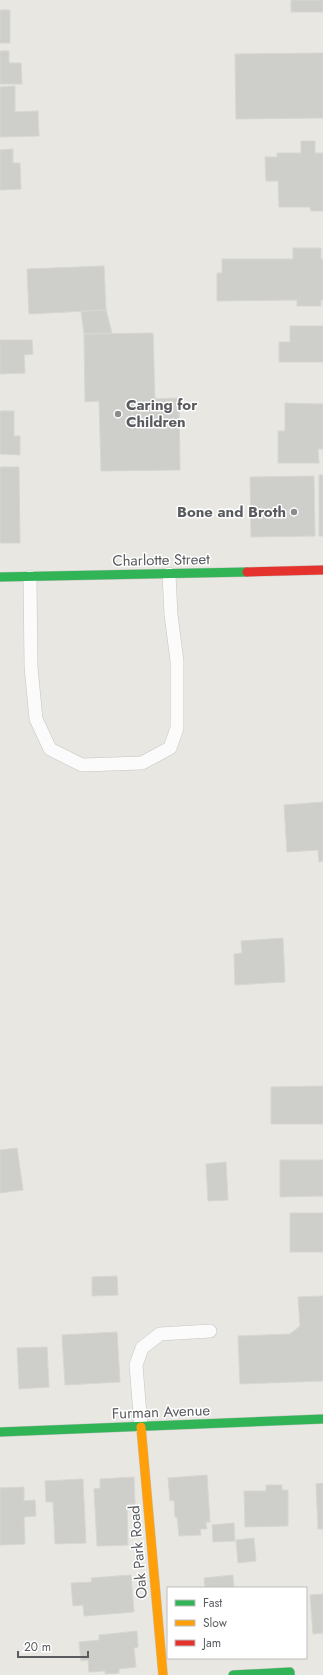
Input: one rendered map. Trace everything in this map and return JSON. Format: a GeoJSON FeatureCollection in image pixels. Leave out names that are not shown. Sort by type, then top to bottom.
{"type":"FeatureCollection","features":[{"type":"Feature","properties":{"kind":"street","name":"Charlotte Street"},"geometry":{"type":"LineString","coordinates":[[0,577],[323,570]]}},
{"type":"Feature","properties":{"kind":"street","name":"Furman Avenue"},"geometry":{"type":"LineString","coordinates":[[0,1432],[323,1419]]}},
{"type":"Feature","properties":{"kind":"street","name":"Oak Park Road"},"geometry":{"type":"LineString","coordinates":[[140,1427],[163,1675]]}},
{"type":"Feature","properties":{"kind":"street"},"geometry":{"type":"LineString","coordinates":[[233,1675],[290,1672],[290,1675]]}},
{"type":"Feature","properties":{"kind":"lane"},"geometry":{"type":"LineString","coordinates":[[30,577],[31,667],[36,719],[50,749],[82,765],[142,763],[170,748],[177,728],[177,662],[171,615],[169,574]]}},
{"type":"Feature","properties":{"kind":"lane"},"geometry":{"type":"LineString","coordinates":[[140,1427],[136,1365],[142,1348],[160,1334],[210,1331]]}},
{"type":"Feature","properties":{"kind":"building"},"geometry":{"type":"Polygon","coordinates":[[[291,0],[323,0],[323,12],[291,12],[291,0]]]}},
{"type":"Feature","properties":{"kind":"building"},"geometry":{"type":"Polygon","coordinates":[[[0,10],[10,10],[10,43],[0,43],[0,10]]]}},
{"type":"Feature","properties":{"kind":"building"},"geometry":{"type":"Polygon","coordinates":[[[0,51],[9,51],[9,63],[21,63],[22,84],[0,84],[0,51]]]}},
{"type":"Feature","properties":{"kind":"building"},"geometry":{"type":"Polygon","coordinates":[[[323,53],[323,118],[236,119],[235,54],[323,53]]]}},
{"type":"Feature","properties":{"kind":"building"},"geometry":{"type":"Polygon","coordinates":[[[15,86],[15,112],[38,111],[39,136],[0,137],[0,87],[15,86]]]}},
{"type":"Feature","properties":{"kind":"building"},"geometry":{"type":"Polygon","coordinates":[[[301,141],[315,141],[315,153],[323,153],[323,211],[311,211],[310,207],[279,207],[278,181],[266,181],[265,157],[277,157],[277,153],[301,153],[301,141]]]}},
{"type":"Feature","properties":{"kind":"building"},"geometry":{"type":"Polygon","coordinates":[[[13,149],[13,163],[20,163],[21,189],[0,190],[0,150],[13,149]]]}},
{"type":"Feature","properties":{"kind":"building"},"geometry":{"type":"Polygon","coordinates":[[[293,248],[321,248],[321,259],[323,259],[323,300],[321,300],[321,306],[297,306],[297,300],[217,301],[217,273],[222,273],[222,259],[293,259],[293,248]]]}},
{"type":"Feature","properties":{"kind":"building"},"geometry":{"type":"Polygon","coordinates":[[[104,266],[106,310],[29,314],[27,269],[104,266]]]}},
{"type":"Feature","properties":{"kind":"building"},"geometry":{"type":"Polygon","coordinates":[[[106,310],[112,333],[84,334],[81,311],[106,310]]]}},
{"type":"Feature","properties":{"kind":"building"},"geometry":{"type":"Polygon","coordinates":[[[290,326],[323,326],[323,362],[279,362],[279,342],[290,342],[290,326]]]}},
{"type":"Feature","properties":{"kind":"building"},"geometry":{"type":"Polygon","coordinates":[[[153,333],[155,399],[179,398],[180,470],[101,471],[99,401],[85,402],[84,334],[153,333]]]}},
{"type":"Feature","properties":{"kind":"building"},"geometry":{"type":"Polygon","coordinates":[[[0,340],[32,340],[33,354],[24,355],[25,373],[0,374],[0,340]]]}},
{"type":"Feature","properties":{"kind":"building"},"geometry":{"type":"Polygon","coordinates":[[[285,403],[323,404],[323,449],[318,449],[319,463],[278,463],[278,431],[285,431],[285,403]]]}},
{"type":"Feature","properties":{"kind":"building"},"geometry":{"type":"Polygon","coordinates":[[[0,411],[14,411],[14,436],[20,436],[20,455],[0,454],[0,411]]]}},
{"type":"Feature","properties":{"kind":"building"},"geometry":{"type":"Polygon","coordinates":[[[0,467],[19,467],[20,543],[0,543],[0,467]]]}},
{"type":"Feature","properties":{"kind":"building"},"geometry":{"type":"Polygon","coordinates":[[[319,475],[323,475],[323,536],[319,536],[319,475]]]}},
{"type":"Feature","properties":{"kind":"building"},"geometry":{"type":"Polygon","coordinates":[[[314,476],[315,536],[251,537],[250,477],[314,476]]]}},
{"type":"Feature","properties":{"kind":"building"},"geometry":{"type":"Polygon","coordinates":[[[323,802],[323,861],[319,862],[318,850],[287,852],[284,805],[323,802]]]}},
{"type":"Feature","properties":{"kind":"building"},"geometry":{"type":"Polygon","coordinates":[[[283,938],[285,982],[235,985],[234,954],[242,953],[241,941],[283,938]]]}},
{"type":"Feature","properties":{"kind":"building"},"geometry":{"type":"Polygon","coordinates":[[[323,1086],[323,1124],[271,1124],[271,1087],[323,1086]]]}},
{"type":"Feature","properties":{"kind":"building"},"geometry":{"type":"Polygon","coordinates":[[[17,1148],[23,1190],[0,1193],[0,1150],[17,1148]]]}},
{"type":"Feature","properties":{"kind":"building"},"geometry":{"type":"Polygon","coordinates":[[[280,1160],[323,1160],[323,1196],[280,1197],[280,1160]]]}},
{"type":"Feature","properties":{"kind":"building"},"geometry":{"type":"Polygon","coordinates":[[[226,1162],[228,1200],[208,1201],[206,1164],[226,1162]]]}},
{"type":"Feature","properties":{"kind":"building"},"geometry":{"type":"Polygon","coordinates":[[[290,1213],[323,1213],[323,1252],[290,1252],[290,1213]]]}},
{"type":"Feature","properties":{"kind":"building"},"geometry":{"type":"Polygon","coordinates":[[[117,1276],[118,1295],[92,1296],[92,1277],[117,1276]]]}},
{"type":"Feature","properties":{"kind":"building"},"geometry":{"type":"Polygon","coordinates":[[[323,1296],[323,1381],[240,1384],[238,1336],[290,1334],[300,1326],[298,1297],[323,1296]]]}},
{"type":"Feature","properties":{"kind":"building"},"geometry":{"type":"Polygon","coordinates":[[[117,1332],[120,1382],[65,1385],[62,1335],[117,1332]]]}},
{"type":"Feature","properties":{"kind":"building"},"geometry":{"type":"Polygon","coordinates":[[[47,1347],[49,1387],[19,1389],[17,1348],[47,1347]]]}},
{"type":"Feature","properties":{"kind":"building"},"geometry":{"type":"Polygon","coordinates":[[[207,1475],[210,1522],[206,1522],[207,1529],[200,1529],[201,1535],[179,1536],[177,1517],[175,1517],[174,1500],[170,1501],[168,1478],[207,1475]]]}},
{"type":"Feature","properties":{"kind":"building"},"geometry":{"type":"Polygon","coordinates":[[[134,1477],[135,1504],[127,1504],[128,1545],[97,1546],[94,1489],[100,1488],[100,1479],[134,1477]]]}},
{"type":"Feature","properties":{"kind":"building"},"geometry":{"type":"Polygon","coordinates":[[[83,1479],[86,1543],[55,1544],[53,1502],[46,1502],[45,1481],[83,1479]]]}},
{"type":"Feature","properties":{"kind":"building"},"geometry":{"type":"Polygon","coordinates":[[[323,1483],[323,1529],[318,1529],[316,1484],[323,1483]]]}},
{"type":"Feature","properties":{"kind":"building"},"geometry":{"type":"Polygon","coordinates":[[[266,1485],[282,1485],[282,1490],[288,1490],[288,1526],[245,1527],[244,1491],[266,1491],[266,1485]]]}},
{"type":"Feature","properties":{"kind":"building"},"geometry":{"type":"Polygon","coordinates":[[[24,1487],[24,1501],[35,1500],[36,1516],[24,1517],[25,1544],[0,1545],[0,1488],[24,1487]]]}},
{"type":"Feature","properties":{"kind":"building"},"geometry":{"type":"Polygon","coordinates":[[[234,1523],[235,1541],[213,1542],[212,1525],[234,1523]]]}},
{"type":"Feature","properties":{"kind":"building"},"geometry":{"type":"Polygon","coordinates":[[[254,1538],[256,1561],[238,1563],[236,1540],[254,1538]]]}},
{"type":"Feature","properties":{"kind":"building"},"geometry":{"type":"Polygon","coordinates":[[[131,1575],[134,1612],[84,1616],[83,1605],[73,1606],[71,1583],[92,1582],[91,1578],[131,1575]]]}},
{"type":"Feature","properties":{"kind":"building"},"geometry":{"type":"Polygon","coordinates":[[[233,1575],[234,1587],[205,1587],[204,1578],[233,1575]]]}},
{"type":"Feature","properties":{"kind":"building"},"geometry":{"type":"Polygon","coordinates":[[[323,1594],[323,1633],[313,1634],[310,1595],[323,1594]]]}},
{"type":"Feature","properties":{"kind":"building"},"geometry":{"type":"Polygon","coordinates":[[[137,1631],[138,1647],[134,1648],[136,1667],[119,1669],[119,1673],[105,1674],[105,1671],[89,1672],[88,1660],[81,1661],[79,1642],[99,1640],[99,1635],[137,1631]]]}},
{"type":"Feature","properties":{"kind":"traffic: fast"},"geometry":{"type":"LineString","coordinates":[[0,577],[247,572]]}},
{"type":"Feature","properties":{"kind":"traffic: fast"},"geometry":{"type":"LineString","coordinates":[[0,1432],[323,1419]]}},
{"type":"Feature","properties":{"kind":"traffic: fast"},"geometry":{"type":"LineString","coordinates":[[233,1675],[290,1672],[290,1675]]}},
{"type":"Feature","properties":{"kind":"traffic: slow"},"geometry":{"type":"LineString","coordinates":[[141,1427],[163,1675]]}},
{"type":"Feature","properties":{"kind":"traffic: jam"},"geometry":{"type":"LineString","coordinates":[[247,572],[323,570]]}},
{"type":"Feature","properties":{"kind":"place","name":"Caring for Children"},"geometry":{"type":"Point","coordinates":[118,414]}},
{"type":"Feature","properties":{"kind":"place","name":"Bone and Broth"},"geometry":{"type":"Point","coordinates":[294,512]}}]}
